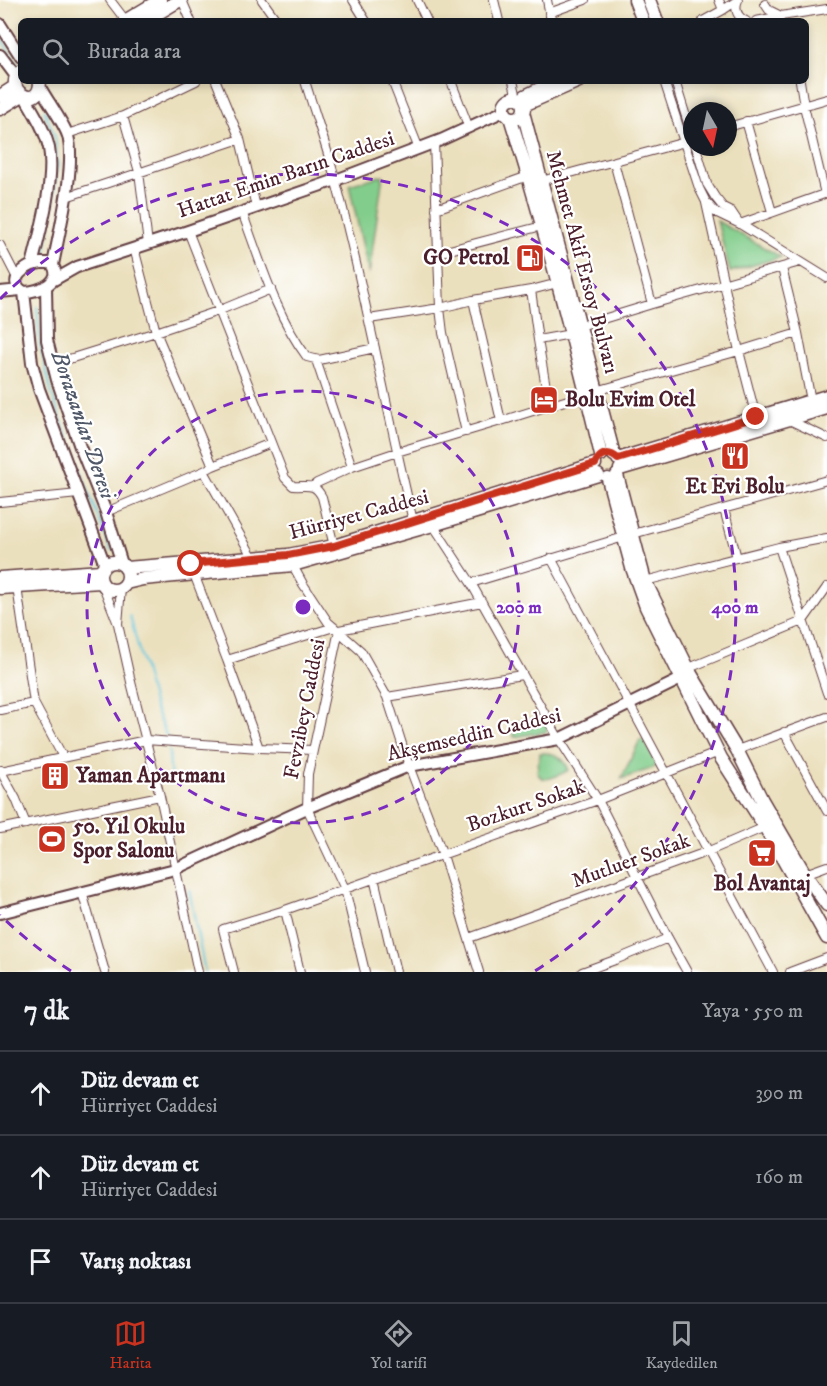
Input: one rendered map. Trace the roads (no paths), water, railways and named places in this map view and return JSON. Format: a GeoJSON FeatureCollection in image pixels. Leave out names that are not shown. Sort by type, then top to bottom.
{"type":"FeatureCollection","features":[{"type":"Feature","properties":{"kind":"main road"},"geometry":{"type":"LineString","coordinates":[[131,18],[160,0]]}},
{"type":"Feature","properties":{"kind":"main road"},"geometry":{"type":"LineString","coordinates":[[150,18],[181,0]]}},
{"type":"Feature","properties":{"kind":"main road"},"geometry":{"type":"LineString","coordinates":[[635,0],[642,18]]}},
{"type":"Feature","properties":{"kind":"main road"},"geometry":{"type":"LineString","coordinates":[[649,0],[656,18]]}},
{"type":"Feature","properties":{"kind":"main road"},"geometry":{"type":"LineString","coordinates":[[0,24],[18,52]]}},
{"type":"Feature","properties":{"kind":"main road"},"geometry":{"type":"LineString","coordinates":[[0,55],[18,83]]}},
{"type":"Feature","properties":{"kind":"main road"},"geometry":{"type":"LineString","coordinates":[[19,85],[34,95],[42,84],[67,134],[70,161],[54,266],[56,274],[50,283],[47,340],[57,380],[80,447],[128,575],[124,586],[112,590],[102,576],[78,494],[39,389],[32,363],[20,285],[21,271],[32,265],[47,262],[54,266],[77,267]]}},
{"type":"Feature","properties":{"kind":"main road"},"geometry":{"type":"LineString","coordinates":[[551,84],[521,104],[519,117],[507,114],[504,104],[508,99],[521,104],[571,84]]}},
{"type":"Feature","properties":{"kind":"main road"},"geometry":{"type":"LineString","coordinates":[[0,96],[19,85]]}},
{"type":"Feature","properties":{"kind":"main road"},"geometry":{"type":"LineString","coordinates":[[0,109],[19,85]]}},
{"type":"Feature","properties":{"kind":"main road"},"geometry":{"type":"LineString","coordinates":[[19,85],[45,134],[49,150],[50,177],[32,265]]}},
{"type":"Feature","properties":{"kind":"main road","name":"Mehmet Akif Ersoy Bulvarı"},"geometry":{"type":"LineString","coordinates":[[521,104],[628,536],[638,586],[718,753],[765,827],[826,933]]}},
{"type":"Feature","properties":{"kind":"main road","name":"Hattat Emin Barın Caddesi"},"geometry":{"type":"LineString","coordinates":[[77,267],[336,180],[507,114]]}},
{"type":"Feature","properties":{"kind":"main road","name":"Mehmet Akif Ersoy Bulvarı"},"geometry":{"type":"LineString","coordinates":[[507,114],[528,176],[558,283],[576,330]]}},
{"type":"Feature","properties":{"kind":"main road"},"geometry":{"type":"LineString","coordinates":[[0,290],[20,285],[39,290],[77,267]]}},
{"type":"Feature","properties":{"kind":"main road","name":"Hürriyet Caddesi"},"geometry":{"type":"LineString","coordinates":[[124,586],[143,579],[291,560],[433,525],[756,417],[827,396]]}},
{"type":"Feature","properties":{"kind":"main road","name":"Hürriyet Caddesi"},"geometry":{"type":"LineString","coordinates":[[124,566],[253,558],[291,560],[414,521],[827,408]]}},
{"type":"Feature","properties":{"kind":"main road","name":"Mehmet Akif Ersoy Bulvarı"},"geometry":{"type":"LineString","coordinates":[[628,536],[645,581],[689,668],[737,750],[762,800],[805,874],[827,906]]}},
{"type":"Feature","properties":{"kind":"main road"},"geometry":{"type":"LineString","coordinates":[[0,588],[102,576],[114,561],[124,566]]}},
{"type":"Feature","properties":{"kind":"main road"},"geometry":{"type":"LineString","coordinates":[[0,578],[102,576]]}},
{"type":"Feature","properties":{"kind":"main road","name":"Akşemseddin Caddesi"},"geometry":{"type":"LineString","coordinates":[[0,913],[175,869],[307,808],[410,766],[559,739],[681,679]]}},
{"type":"Feature","properties":{"kind":"street"},"geometry":{"type":"LineString","coordinates":[[110,0],[124,18]]}},
{"type":"Feature","properties":{"kind":"street"},"geometry":{"type":"LineString","coordinates":[[181,0],[190,18]]}},
{"type":"Feature","properties":{"kind":"street"},"geometry":{"type":"LineString","coordinates":[[262,0],[275,18]]}},
{"type":"Feature","properties":{"kind":"street"},"geometry":{"type":"LineString","coordinates":[[353,0],[364,18]]}},
{"type":"Feature","properties":{"kind":"street"},"geometry":{"type":"LineString","coordinates":[[417,0],[426,18]]}},
{"type":"Feature","properties":{"kind":"street"},"geometry":{"type":"LineString","coordinates":[[494,0],[497,18]]}},
{"type":"Feature","properties":{"kind":"street"},"geometry":{"type":"LineString","coordinates":[[547,0],[550,17],[585,0]]}},
{"type":"Feature","properties":{"kind":"street"},"geometry":{"type":"LineString","coordinates":[[719,0],[723,10]]}},
{"type":"Feature","properties":{"kind":"street"},"geometry":{"type":"LineString","coordinates":[[708,18],[738,0]]}},
{"type":"Feature","properties":{"kind":"street"},"geometry":{"type":"LineString","coordinates":[[738,0],[736,10],[741,18]]}},
{"type":"Feature","properties":{"kind":"street"},"geometry":{"type":"LineString","coordinates":[[764,2],[769,10],[786,17],[827,9]]}},
{"type":"Feature","properties":{"kind":"street"},"geometry":{"type":"LineString","coordinates":[[760,18],[764,12],[764,2]]}},
{"type":"Feature","properties":{"kind":"street"},"geometry":{"type":"LineString","coordinates":[[67,134],[123,116],[190,84]]}},
{"type":"Feature","properties":{"kind":"street"},"geometry":{"type":"LineString","coordinates":[[217,84],[240,139],[256,207]]}},
{"type":"Feature","properties":{"kind":"street"},"geometry":{"type":"LineString","coordinates":[[306,84],[336,180],[369,319],[396,452],[414,521]]}},
{"type":"Feature","properties":{"kind":"street"},"geometry":{"type":"LineString","coordinates":[[393,84],[419,149]]}},
{"type":"Feature","properties":{"kind":"street"},"geometry":{"type":"LineString","coordinates":[[452,84],[469,128]]}},
{"type":"Feature","properties":{"kind":"street"},"geometry":{"type":"LineString","coordinates":[[514,84],[521,104]]}},
{"type":"Feature","properties":{"kind":"street"},"geometry":{"type":"LineString","coordinates":[[665,84],[683,136]]}},
{"type":"Feature","properties":{"kind":"street"},"geometry":{"type":"LineString","coordinates":[[676,84],[683,107]]}},
{"type":"Feature","properties":{"kind":"street"},"geometry":{"type":"LineString","coordinates":[[740,224],[826,194],[800,84]]}},
{"type":"Feature","properties":{"kind":"street"},"geometry":{"type":"LineString","coordinates":[[737,124],[827,99]]}},
{"type":"Feature","properties":{"kind":"street"},"geometry":{"type":"LineString","coordinates":[[123,116],[139,172],[148,244]]}},
{"type":"Feature","properties":{"kind":"street"},"geometry":{"type":"LineString","coordinates":[[746,122],[772,212]]}},
{"type":"Feature","properties":{"kind":"street"},"geometry":{"type":"LineString","coordinates":[[66,196],[240,139]]}},
{"type":"Feature","properties":{"kind":"street"},"geometry":{"type":"LineString","coordinates":[[434,142],[440,308],[443,333],[466,432]]}},
{"type":"Feature","properties":{"kind":"street"},"geometry":{"type":"LineString","coordinates":[[541,181],[683,143]]}},
{"type":"Feature","properties":{"kind":"street"},"geometry":{"type":"LineString","coordinates":[[689,156],[706,202],[756,417]]}},
{"type":"Feature","properties":{"kind":"street"},"geometry":{"type":"LineString","coordinates":[[699,156],[714,197],[731,212],[740,224]]}},
{"type":"Feature","properties":{"kind":"street"},"geometry":{"type":"LineString","coordinates":[[614,162],[652,304]]}},
{"type":"Feature","properties":{"kind":"street"},"geometry":{"type":"LineString","coordinates":[[436,208],[528,176]]}},
{"type":"Feature","properties":{"kind":"street"},"geometry":{"type":"LineString","coordinates":[[706,202],[715,212],[740,224],[827,278]]}},
{"type":"Feature","properties":{"kind":"street"},"geometry":{"type":"LineString","coordinates":[[242,212],[271,288],[295,341],[307,357],[316,360],[334,358],[375,348]]}},
{"type":"Feature","properties":{"kind":"street"},"geometry":{"type":"LineString","coordinates":[[438,253],[542,226]]}},
{"type":"Feature","properties":{"kind":"street"},"geometry":{"type":"LineString","coordinates":[[188,231],[285,478],[293,486],[314,486],[352,466],[396,452],[591,392],[798,333]]}},
{"type":"Feature","properties":{"kind":"street"},"geometry":{"type":"LineString","coordinates":[[0,244],[20,285]]}},
{"type":"Feature","properties":{"kind":"street"},"geometry":{"type":"LineString","coordinates":[[134,248],[156,332],[213,466]]}},
{"type":"Feature","properties":{"kind":"street"},"geometry":{"type":"LineString","coordinates":[[538,340],[576,330],[652,304],[800,262]]}},
{"type":"Feature","properties":{"kind":"street"},"geometry":{"type":"LineString","coordinates":[[782,268],[798,333],[810,400]]}},
{"type":"Feature","properties":{"kind":"street"},"geometry":{"type":"LineString","coordinates":[[369,319],[440,308],[558,283]]}},
{"type":"Feature","properties":{"kind":"street"},"geometry":{"type":"LineString","coordinates":[[53,364],[156,332],[271,288]]}},
{"type":"Feature","properties":{"kind":"street"},"geometry":{"type":"LineString","coordinates":[[531,290],[549,405]]}},
{"type":"Feature","properties":{"kind":"street"},"geometry":{"type":"LineString","coordinates":[[473,300],[501,421]]}},
{"type":"Feature","properties":{"kind":"street"},"geometry":{"type":"LineString","coordinates":[[316,360],[352,466]]}},
{"type":"Feature","properties":{"kind":"street"},"geometry":{"type":"LineString","coordinates":[[788,419],[827,438]]}},
{"type":"Feature","properties":{"kind":"street"},"geometry":{"type":"LineString","coordinates":[[106,512],[271,443]]}},
{"type":"Feature","properties":{"kind":"street"},"geometry":{"type":"LineString","coordinates":[[204,471],[253,558]]}},
{"type":"Feature","properties":{"kind":"street"},"geometry":{"type":"LineString","coordinates":[[471,583],[827,480]]}},
{"type":"Feature","properties":{"kind":"street"},"geometry":{"type":"LineString","coordinates":[[314,486],[322,497],[334,546]]}},
{"type":"Feature","properties":{"kind":"street"},"geometry":{"type":"LineString","coordinates":[[0,501],[78,494]]}},
{"type":"Feature","properties":{"kind":"street"},"geometry":{"type":"LineString","coordinates":[[724,509],[737,558]]}},
{"type":"Feature","properties":{"kind":"street"},"geometry":{"type":"LineString","coordinates":[[433,525],[471,583],[559,739],[598,801],[687,972]]}},
{"type":"Feature","properties":{"kind":"street"},"geometry":{"type":"LineString","coordinates":[[645,581],[779,547],[827,538]]}},
{"type":"Feature","properties":{"kind":"street"},"geometry":{"type":"LineString","coordinates":[[779,547],[827,693]]}},
{"type":"Feature","properties":{"kind":"street"},"geometry":{"type":"LineString","coordinates":[[551,558],[773,972]]}},
{"type":"Feature","properties":{"kind":"street","name":"Fevzibey Caddesi"},"geometry":{"type":"LineString","coordinates":[[291,560],[303,584],[328,621],[336,628],[308,774],[307,808],[345,889],[365,972]]}},
{"type":"Feature","properties":{"kind":"street"},"geometry":{"type":"LineString","coordinates":[[194,574],[259,748]]}},
{"type":"Feature","properties":{"kind":"street"},"geometry":{"type":"LineString","coordinates":[[102,576],[118,624],[130,682],[160,796],[198,972]]}},
{"type":"Feature","properties":{"kind":"street"},"geometry":{"type":"LineString","coordinates":[[118,624],[124,586]]}},
{"type":"Feature","properties":{"kind":"street"},"geometry":{"type":"LineString","coordinates":[[17,587],[34,703],[63,757]]}},
{"type":"Feature","properties":{"kind":"street"},"geometry":{"type":"LineString","coordinates":[[689,668],[803,621],[827,587]]}},
{"type":"Feature","properties":{"kind":"street"},"geometry":{"type":"LineString","coordinates":[[227,660],[336,628],[482,602]]}},
{"type":"Feature","properties":{"kind":"street"},"geometry":{"type":"LineString","coordinates":[[336,628],[361,651],[387,697],[443,855],[479,972]]}},
{"type":"Feature","properties":{"kind":"street"},"geometry":{"type":"LineString","coordinates":[[387,697],[522,675]]}},
{"type":"Feature","properties":{"kind":"street"},"geometry":{"type":"LineString","coordinates":[[0,710],[34,703]]}},
{"type":"Feature","properties":{"kind":"street"},"geometry":{"type":"LineString","coordinates":[[737,750],[827,717]]}},
{"type":"Feature","properties":{"kind":"street"},"geometry":{"type":"LineString","coordinates":[[784,732],[827,811]]}},
{"type":"Feature","properties":{"kind":"street"},"geometry":{"type":"LineString","coordinates":[[26,824],[1,771],[146,740],[313,750]]}},
{"type":"Feature","properties":{"kind":"street","name":"Bozkurt Sokak"},"geometry":{"type":"LineString","coordinates":[[234,972],[223,929],[285,910],[598,801],[718,753]]}},
{"type":"Feature","properties":{"kind":"street"},"geometry":{"type":"LineString","coordinates":[[0,829],[160,796]]}},
{"type":"Feature","properties":{"kind":"street","name":"Mutluer Sokak"},"geometry":{"type":"LineString","coordinates":[[469,938],[709,851],[765,827]]}},
{"type":"Feature","properties":{"kind":"street"},"geometry":{"type":"LineString","coordinates":[[805,874],[827,866]]}},
{"type":"Feature","properties":{"kind":"street"},"geometry":{"type":"LineString","coordinates":[[374,878],[396,972]]}},
{"type":"Feature","properties":{"kind":"street"},"geometry":{"type":"LineString","coordinates":[[82,892],[105,972]]}},
{"type":"Feature","properties":{"kind":"street"},"geometry":{"type":"LineString","coordinates":[[285,910],[300,972]]}},
{"type":"Feature","properties":{"kind":"street"},"geometry":{"type":"LineString","coordinates":[[582,972],[668,938]]}},
{"type":"Feature","properties":{"kind":"street"},"geometry":{"type":"LineString","coordinates":[[790,972],[827,958]]}},
{"type":"Feature","properties":{"kind":"waterway","name":"Borazanlar Deresi"},"geometry":{"type":"LineString","coordinates":[[0,36],[18,66]]}},
{"type":"Feature","properties":{"kind":"waterway","name":"Borazanlar Deresi"},"geometry":{"type":"LineString","coordinates":[[44,110],[55,137],[58,166],[45,255]]}},
{"type":"Feature","properties":{"kind":"waterway","name":"Borazanlar Deresi"},"geometry":{"type":"LineString","coordinates":[[37,307],[40,345],[52,395],[111,551]]}},
{"type":"Feature","properties":{"kind":"waterway","name":"Borazanlar Deresi"},"geometry":{"type":"LineString","coordinates":[[130,616],[154,707],[166,735]]}},
{"type":"Feature","properties":{"kind":"waterway","name":"Borazanlar Deresi"},"geometry":{"type":"LineString","coordinates":[[169,751],[171,784]]}},
{"type":"Feature","properties":{"kind":"waterway","name":"Borazanlar Deresi"},"geometry":{"type":"LineString","coordinates":[[189,890],[205,972]]}},
{"type":"Feature","properties":{"kind":"place","name":"GO Petrol"},"geometry":{"type":"Point","coordinates":[530,258]}},
{"type":"Feature","properties":{"kind":"place","name":"Bolu Evim Otel"},"geometry":{"type":"Point","coordinates":[544,400]}},
{"type":"Feature","properties":{"kind":"place","name":"Et Evi Bolu"},"geometry":{"type":"Point","coordinates":[735,456]}},
{"type":"Feature","properties":{"kind":"place","name":"Yaman Apartmanı"},"geometry":{"type":"Point","coordinates":[55,776]}},
{"type":"Feature","properties":{"kind":"place","name":"50. Yıl Okulu Spor Salonu"},"geometry":{"type":"Point","coordinates":[52,839]}},
{"type":"Feature","properties":{"kind":"place","name":"Bol Avantaj"},"geometry":{"type":"Point","coordinates":[762,853]}}]}
